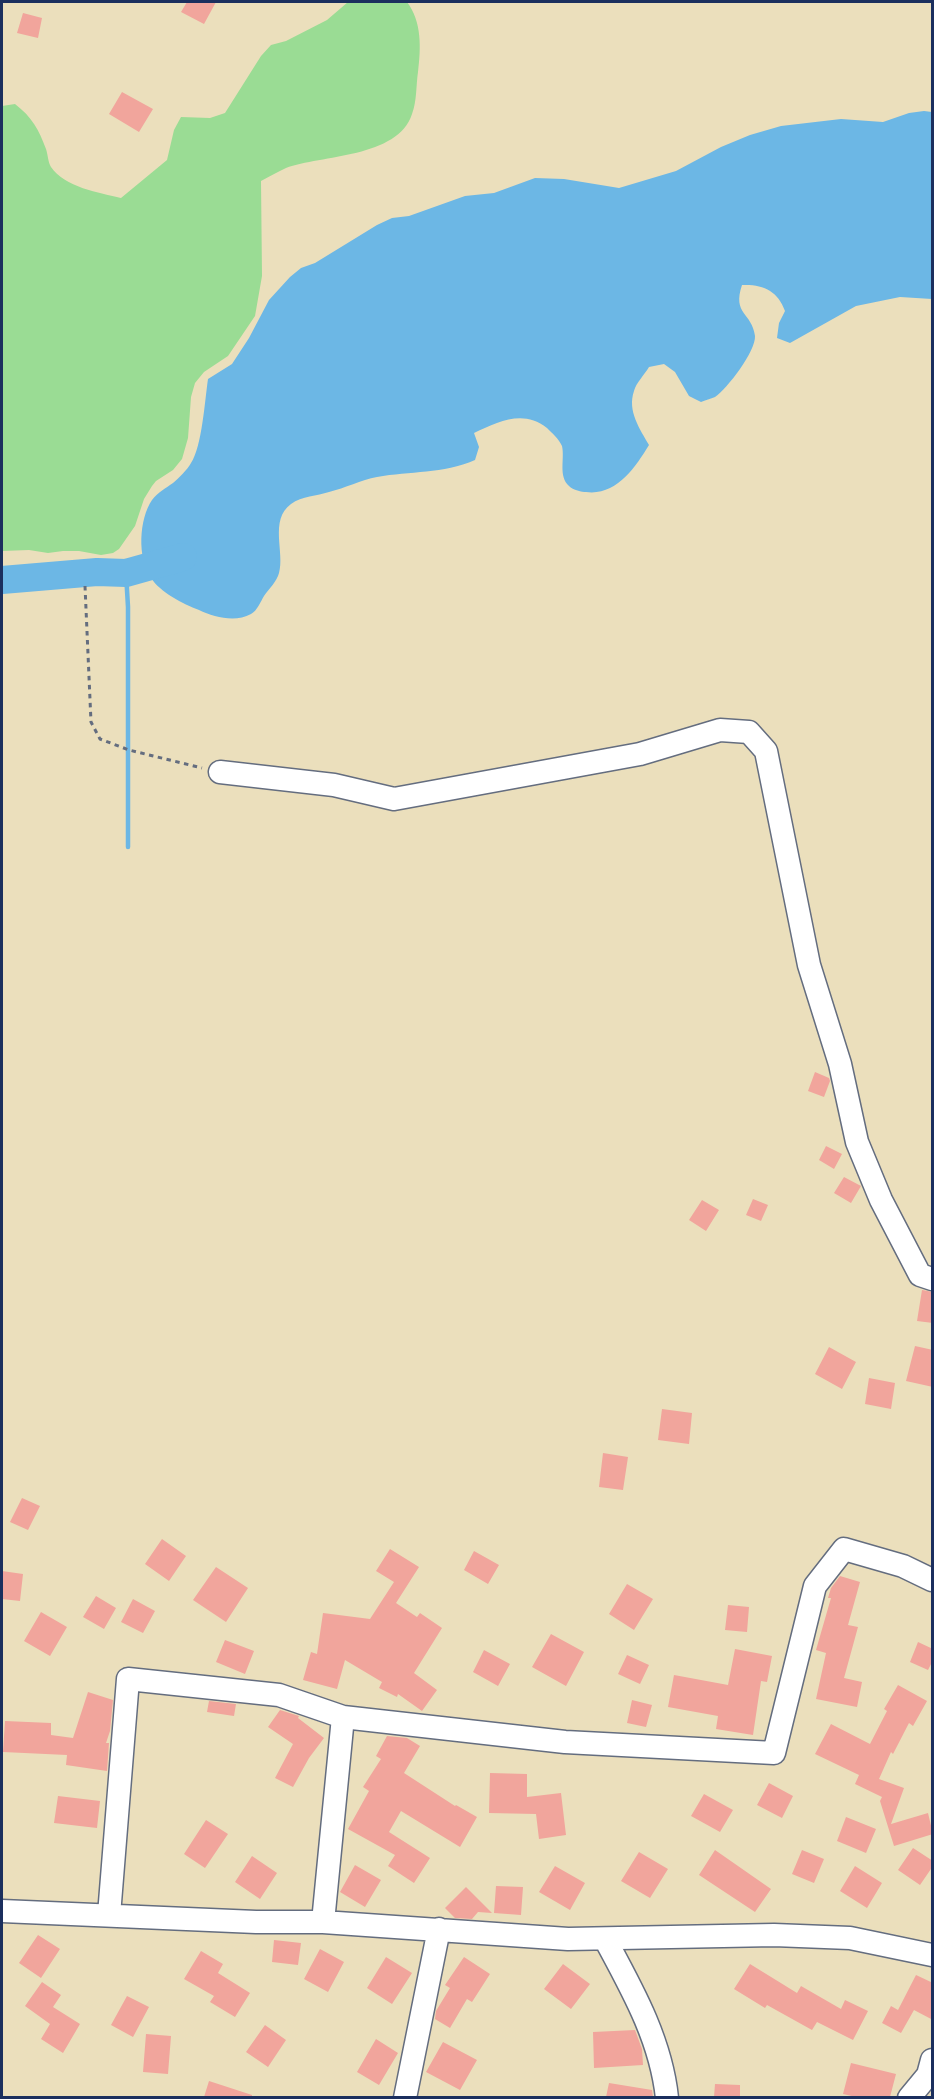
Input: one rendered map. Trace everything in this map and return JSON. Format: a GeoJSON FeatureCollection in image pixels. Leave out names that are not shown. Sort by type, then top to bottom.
{"type":"FeatureCollection","features":[{"type":"Feature","properties":{"kind":"street"},"geometry":{"type":"LineString","coordinates":[[220,772],[334,785],[394,799],[640,754],[720,730],[749,732],[766,751],[808,966],[840,1064],[857,1142],[881,1200],[920,1275],[933,1279]]}},
{"type":"Feature","properties":{"kind":"street"},"geometry":{"type":"LineString","coordinates":[[109,1915],[128,1679],[279,1695],[343,1717],[565,1742],[774,1753],[815,1586],[844,1549],[903,1566],[933,1580]]}},
{"type":"Feature","properties":{"kind":"street"},"geometry":{"type":"LineString","coordinates":[[323,1922],[343,1717]]}},
{"type":"Feature","properties":{"kind":"street"},"geometry":{"type":"LineString","coordinates":[[2,1911],[256,1922],[323,1922],[568,1939],[774,1935],[850,1938],[933,1955]]}},
{"type":"Feature","properties":{"kind":"street"},"geometry":{"type":"LineString","coordinates":[[405,2097],[440,1929]]}},
{"type":"Feature","properties":{"kind":"street"},"geometry":{"type":"LineString","coordinates":[[605,1939],[643,2010],[665,2076],[667,2097]]}},
{"type":"Feature","properties":{"kind":"street"},"geometry":{"type":"LineString","coordinates":[[909,2097],[928,2075],[933,2061]]}},
{"type":"Feature","properties":{"kind":"path"},"geometry":{"type":"LineString","coordinates":[[85,586],[91,722],[100,739],[129,750],[220,772]]}},
{"type":"Feature","properties":{"kind":"green space"},"geometry":{"type":"Polygon","coordinates":[[[348,2],[407,2],[412,10],[418,27],[420,54],[415,104],[404,128],[391,139],[375,147],[286,168],[261,181],[262,276],[255,316],[228,356],[204,372],[195,383],[191,397],[188,438],[182,459],[173,470],[152,486],[144,499],[135,526],[119,549],[113,553],[101,555],[79,551],[48,553],[29,550],[2,551],[2,106],[15,104],[30,119],[38,130],[50,165],[64,180],[83,188],[121,198],[167,160],[174,130],[181,117],[210,118],[225,113],[261,56],[271,45],[286,41],[327,20],[348,2]]]}},
{"type":"Feature","properties":{"kind":"water"},"geometry":{"type":"Polygon","coordinates":[[[932,112],[932,299],[900,297],[856,306],[790,343],[777,338],[779,323],[785,311],[778,298],[769,290],[742,285],[739,302],[755,336],[751,351],[740,369],[720,393],[701,402],[689,396],[675,372],[664,364],[649,367],[635,388],[632,406],[636,420],[649,445],[624,479],[607,490],[584,492],[578,490],[566,482],[563,472],[562,446],[547,428],[538,422],[520,418],[492,425],[474,433],[479,447],[475,460],[463,465],[371,478],[291,504],[284,511],[279,528],[278,576],[253,613],[245,617],[231,619],[211,615],[186,604],[160,588],[146,570],[141,539],[144,517],[152,500],[180,476],[195,456],[208,379],[232,364],[269,300],[301,268],[315,263],[392,218],[409,216],[465,196],[494,193],[535,178],[564,179],[619,188],[676,171],[721,147],[781,126],[841,119],[883,122],[909,113],[932,112]]]}},
{"type":"Feature","properties":{"kind":"building"},"geometry":{"type":"Polygon","coordinates":[[[187,2],[216,2],[204,24],[181,12],[187,2]]]}},
{"type":"Feature","properties":{"kind":"building"},"geometry":{"type":"Polygon","coordinates":[[[23,13],[42,18],[38,38],[17,33],[23,13]]]}},
{"type":"Feature","properties":{"kind":"building"},"geometry":{"type":"Polygon","coordinates":[[[122,92],[153,109],[139,132],[109,114],[122,92]]]}},
{"type":"Feature","properties":{"kind":"building"},"geometry":{"type":"Polygon","coordinates":[[[815,1072],[829,1078],[824,1097],[808,1091],[815,1072]]]}},
{"type":"Feature","properties":{"kind":"building"},"geometry":{"type":"Polygon","coordinates":[[[826,1146],[842,1154],[834,1169],[819,1160],[826,1146]]]}},
{"type":"Feature","properties":{"kind":"building"},"geometry":{"type":"Polygon","coordinates":[[[844,1177],[861,1186],[851,1203],[834,1193],[844,1177]]]}},
{"type":"Feature","properties":{"kind":"building"},"geometry":{"type":"Polygon","coordinates":[[[753,1199],[768,1205],[761,1221],[746,1215],[753,1199]]]}},
{"type":"Feature","properties":{"kind":"building"},"geometry":{"type":"Polygon","coordinates":[[[702,1200],[719,1210],[706,1231],[689,1220],[702,1200]]]}},
{"type":"Feature","properties":{"kind":"building"},"geometry":{"type":"Polygon","coordinates":[[[922,1290],[933,1292],[933,1323],[917,1321],[922,1290]]]}},
{"type":"Feature","properties":{"kind":"building"},"geometry":{"type":"Polygon","coordinates":[[[915,1346],[933,1350],[933,1387],[906,1381],[915,1346]]]}},
{"type":"Feature","properties":{"kind":"building"},"geometry":{"type":"Polygon","coordinates":[[[829,1347],[856,1362],[842,1389],[815,1374],[829,1347]]]}},
{"type":"Feature","properties":{"kind":"building"},"geometry":{"type":"Polygon","coordinates":[[[869,1378],[895,1383],[891,1409],[865,1404],[869,1378]]]}},
{"type":"Feature","properties":{"kind":"building"},"geometry":{"type":"Polygon","coordinates":[[[662,1409],[692,1413],[689,1444],[658,1440],[662,1409]]]}},
{"type":"Feature","properties":{"kind":"building"},"geometry":{"type":"Polygon","coordinates":[[[603,1453],[628,1457],[623,1490],[599,1487],[603,1453]]]}},
{"type":"Feature","properties":{"kind":"building"},"geometry":{"type":"Polygon","coordinates":[[[22,1498],[40,1506],[28,1530],[10,1522],[22,1498]]]}},
{"type":"Feature","properties":{"kind":"building"},"geometry":{"type":"Polygon","coordinates":[[[162,1539],[186,1556],[169,1581],[145,1564],[162,1539]]]}},
{"type":"Feature","properties":{"kind":"building"},"geometry":{"type":"Polygon","coordinates":[[[390,1549],[419,1567],[396,1603],[417,1617],[420,1613],[442,1628],[414,1673],[437,1690],[422,1711],[398,1694],[397,1697],[379,1688],[382,1682],[345,1660],[337,1689],[303,1680],[311,1652],[317,1654],[323,1613],[370,1619],[394,1582],[376,1571],[390,1549]]]}},
{"type":"Feature","properties":{"kind":"building"},"geometry":{"type":"Polygon","coordinates":[[[474,1551],[499,1565],[488,1584],[464,1570],[474,1551]]]}},
{"type":"Feature","properties":{"kind":"building"},"geometry":{"type":"Polygon","coordinates":[[[216,1567],[248,1588],[226,1622],[193,1600],[216,1567]]]}},
{"type":"Feature","properties":{"kind":"building"},"geometry":{"type":"Polygon","coordinates":[[[2,1571],[23,1574],[20,1601],[2,1599],[2,1571]]]}},
{"type":"Feature","properties":{"kind":"building"},"geometry":{"type":"Polygon","coordinates":[[[840,1576],[860,1582],[848,1625],[858,1627],[844,1678],[862,1682],[857,1707],[816,1699],[826,1653],[816,1650],[831,1598],[828,1598],[831,1588],[840,1576]]]}},
{"type":"Feature","properties":{"kind":"building"},"geometry":{"type":"Polygon","coordinates":[[[627,1584],[653,1599],[634,1630],[609,1614],[627,1584]]]}},
{"type":"Feature","properties":{"kind":"building"},"geometry":{"type":"Polygon","coordinates":[[[96,1596],[116,1608],[104,1629],[83,1617],[96,1596]]]}},
{"type":"Feature","properties":{"kind":"building"},"geometry":{"type":"Polygon","coordinates":[[[133,1599],[155,1611],[143,1633],[121,1622],[133,1599]]]}},
{"type":"Feature","properties":{"kind":"building"},"geometry":{"type":"Polygon","coordinates":[[[728,1605],[749,1607],[747,1632],[725,1630],[728,1605]]]}},
{"type":"Feature","properties":{"kind":"building"},"geometry":{"type":"Polygon","coordinates":[[[41,1612],[67,1627],[50,1656],[24,1641],[41,1612]]]}},
{"type":"Feature","properties":{"kind":"building"},"geometry":{"type":"Polygon","coordinates":[[[551,1634],[584,1652],[566,1686],[532,1667],[551,1634]]]}},
{"type":"Feature","properties":{"kind":"building"},"geometry":{"type":"Polygon","coordinates":[[[225,1640],[254,1651],[245,1674],[216,1662],[225,1640]]]}},
{"type":"Feature","properties":{"kind":"building"},"geometry":{"type":"Polygon","coordinates":[[[918,1642],[933,1649],[933,1660],[928,1670],[910,1662],[918,1642]]]}},
{"type":"Feature","properties":{"kind":"building"},"geometry":{"type":"Polygon","coordinates":[[[735,1649],[772,1656],[767,1682],[761,1681],[753,1735],[716,1729],[718,1716],[668,1707],[674,1675],[728,1685],[735,1649]]]}},
{"type":"Feature","properties":{"kind":"building"},"geometry":{"type":"Polygon","coordinates":[[[484,1650],[510,1664],[498,1686],[473,1672],[484,1650]]]}},
{"type":"Feature","properties":{"kind":"building"},"geometry":{"type":"Polygon","coordinates":[[[627,1655],[649,1665],[640,1684],[618,1674],[627,1655]]]}},
{"type":"Feature","properties":{"kind":"building"},"geometry":{"type":"Polygon","coordinates":[[[898,1685],[927,1701],[913,1726],[909,1723],[893,1754],[891,1752],[879,1779],[904,1788],[891,1824],[928,1813],[933,1834],[894,1846],[880,1801],[882,1797],[855,1784],[859,1775],[815,1754],[831,1724],[870,1744],[887,1711],[884,1709],[898,1685]]]}},
{"type":"Feature","properties":{"kind":"building"},"geometry":{"type":"Polygon","coordinates":[[[88,1692],[113,1700],[110,1731],[106,1743],[109,1743],[107,1771],[66,1765],[67,1755],[3,1752],[5,1721],[51,1723],[51,1735],[73,1738],[88,1692]]]}},
{"type":"Feature","properties":{"kind":"building"},"geometry":{"type":"Polygon","coordinates":[[[632,1700],[652,1705],[646,1727],[627,1723],[632,1700]]]}},
{"type":"Feature","properties":{"kind":"building"},"geometry":{"type":"Polygon","coordinates":[[[209,1701],[236,1704],[234,1716],[207,1712],[209,1701]]]}},
{"type":"Feature","properties":{"kind":"building"},"geometry":{"type":"Polygon","coordinates":[[[280,1710],[299,1716],[298,1718],[324,1738],[309,1758],[293,1787],[275,1778],[293,1744],[268,1727],[280,1710]]]}},
{"type":"Feature","properties":{"kind":"building"},"geometry":{"type":"Polygon","coordinates":[[[387,1736],[407,1738],[420,1746],[404,1773],[455,1806],[477,1817],[460,1847],[401,1811],[389,1832],[430,1858],[414,1883],[388,1866],[395,1855],[348,1829],[369,1791],[363,1787],[381,1759],[376,1756],[387,1736]]]}},
{"type":"Feature","properties":{"kind":"building"},"geometry":{"type":"Polygon","coordinates":[[[490,1773],[527,1774],[527,1797],[561,1793],[566,1835],[539,1839],[536,1814],[489,1813],[490,1773]]]}},
{"type":"Feature","properties":{"kind":"building"},"geometry":{"type":"Polygon","coordinates":[[[769,1783],[793,1796],[782,1818],[757,1805],[769,1783]]]}},
{"type":"Feature","properties":{"kind":"building"},"geometry":{"type":"Polygon","coordinates":[[[704,1794],[733,1810],[720,1832],[691,1816],[704,1794]]]}},
{"type":"Feature","properties":{"kind":"building"},"geometry":{"type":"Polygon","coordinates":[[[58,1796],[100,1801],[97,1828],[54,1823],[58,1796]]]}},
{"type":"Feature","properties":{"kind":"building"},"geometry":{"type":"Polygon","coordinates":[[[846,1817],[876,1829],[866,1853],[837,1841],[846,1817]]]}},
{"type":"Feature","properties":{"kind":"building"},"geometry":{"type":"Polygon","coordinates":[[[206,1820],[228,1834],[205,1868],[184,1854],[206,1820]]]}},
{"type":"Feature","properties":{"kind":"building"},"geometry":{"type":"Polygon","coordinates":[[[913,1848],[933,1861],[933,1866],[920,1885],[898,1870],[913,1848]]]}},
{"type":"Feature","properties":{"kind":"building"},"geometry":{"type":"Polygon","coordinates":[[[715,1850],[771,1889],[755,1912],[699,1875],[715,1850]]]}},
{"type":"Feature","properties":{"kind":"building"},"geometry":{"type":"Polygon","coordinates":[[[802,1850],[824,1859],[814,1883],[792,1874],[802,1850]]]}},
{"type":"Feature","properties":{"kind":"building"},"geometry":{"type":"Polygon","coordinates":[[[639,1852],[668,1869],[650,1898],[621,1881],[639,1852]]]}},
{"type":"Feature","properties":{"kind":"building"},"geometry":{"type":"Polygon","coordinates":[[[252,1856],[277,1873],[260,1899],[235,1882],[252,1856]]]}},
{"type":"Feature","properties":{"kind":"building"},"geometry":{"type":"Polygon","coordinates":[[[355,1865],[381,1880],[365,1907],[340,1892],[355,1865]]]}},
{"type":"Feature","properties":{"kind":"building"},"geometry":{"type":"Polygon","coordinates":[[[555,1866],[585,1883],[570,1910],[539,1892],[555,1866]]]}},
{"type":"Feature","properties":{"kind":"building"},"geometry":{"type":"Polygon","coordinates":[[[855,1866],[882,1883],[867,1908],[840,1891],[855,1866]]]}},
{"type":"Feature","properties":{"kind":"building"},"geometry":{"type":"Polygon","coordinates":[[[496,1886],[523,1887],[521,1915],[494,1913],[496,1886]]]}},
{"type":"Feature","properties":{"kind":"building"},"geometry":{"type":"Polygon","coordinates":[[[466,1887],[492,1913],[478,1912],[472,1919],[455,1918],[445,1908],[466,1887]]]}},
{"type":"Feature","properties":{"kind":"building"},"geometry":{"type":"Polygon","coordinates":[[[38,1935],[60,1949],[41,1978],[19,1963],[38,1935]]]}},
{"type":"Feature","properties":{"kind":"building"},"geometry":{"type":"Polygon","coordinates":[[[274,1940],[301,1943],[298,1965],[272,1962],[274,1940]]]}},
{"type":"Feature","properties":{"kind":"building"},"geometry":{"type":"Polygon","coordinates":[[[320,1949],[344,1962],[328,1992],[304,1979],[320,1949]]]}},
{"type":"Feature","properties":{"kind":"building"},"geometry":{"type":"Polygon","coordinates":[[[201,1951],[223,1964],[218,1973],[250,1993],[235,2017],[210,2002],[214,1996],[184,1979],[201,1951]]]}},
{"type":"Feature","properties":{"kind":"building"},"geometry":{"type":"Polygon","coordinates":[[[386,1957],[412,1973],[392,2004],[367,1988],[386,1957]]]}},
{"type":"Feature","properties":{"kind":"building"},"geometry":{"type":"Polygon","coordinates":[[[464,1957],[490,1974],[472,2002],[467,1999],[450,2028],[435,2019],[436,2011],[450,1988],[445,1985],[464,1957]]]}},
{"type":"Feature","properties":{"kind":"building"},"geometry":{"type":"Polygon","coordinates":[[[563,1964],[590,1984],[571,2009],[544,1989],[563,1964]]]}},
{"type":"Feature","properties":{"kind":"building"},"geometry":{"type":"Polygon","coordinates":[[[750,1964],[797,1993],[801,1986],[841,2009],[845,2000],[868,2011],[853,2040],[817,2022],[812,2030],[767,2005],[765,2008],[734,1989],[750,1964]]]}},
{"type":"Feature","properties":{"kind":"building"},"geometry":{"type":"Polygon","coordinates":[[[916,1975],[933,1983],[933,2020],[914,2010],[901,2033],[882,2023],[891,2006],[898,2010],[916,1975]]]}},
{"type":"Feature","properties":{"kind":"building"},"geometry":{"type":"Polygon","coordinates":[[[42,1982],[61,1995],[53,2007],[80,2024],[63,2053],[41,2039],[50,2024],[25,2006],[42,1982]]]}},
{"type":"Feature","properties":{"kind":"building"},"geometry":{"type":"Polygon","coordinates":[[[127,1996],[149,2007],[133,2037],[111,2025],[127,1996]]]}},
{"type":"Feature","properties":{"kind":"building"},"geometry":{"type":"Polygon","coordinates":[[[265,2025],[286,2040],[268,2067],[246,2052],[265,2025]]]}},
{"type":"Feature","properties":{"kind":"building"},"geometry":{"type":"Polygon","coordinates":[[[635,2030],[642,2049],[643,2065],[594,2068],[593,2032],[635,2030]]]}},
{"type":"Feature","properties":{"kind":"building"},"geometry":{"type":"Polygon","coordinates":[[[146,2034],[171,2036],[168,2074],[143,2072],[146,2034]]]}},
{"type":"Feature","properties":{"kind":"building"},"geometry":{"type":"Polygon","coordinates":[[[376,2039],[398,2053],[379,2085],[357,2072],[376,2039]]]}},
{"type":"Feature","properties":{"kind":"building"},"geometry":{"type":"Polygon","coordinates":[[[443,2042],[477,2060],[460,2090],[426,2072],[443,2042]]]}},
{"type":"Feature","properties":{"kind":"building"},"geometry":{"type":"Polygon","coordinates":[[[851,2063],[896,2074],[890,2097],[856,2097],[843,2094],[851,2063]]]}},
{"type":"Feature","properties":{"kind":"building"},"geometry":{"type":"Polygon","coordinates":[[[209,2081],[252,2095],[252,2097],[204,2097],[209,2081]]]}},
{"type":"Feature","properties":{"kind":"building"},"geometry":{"type":"Polygon","coordinates":[[[609,2083],[652,2090],[653,2097],[606,2097],[609,2083]]]}},
{"type":"Feature","properties":{"kind":"building"},"geometry":{"type":"Polygon","coordinates":[[[715,2084],[740,2085],[740,2097],[714,2097],[715,2084]]]}},
{"type":"Feature","properties":{"kind":"waterway"},"geometry":{"type":"LineString","coordinates":[[2,580],[97,572],[126,573],[183,557]]}},
{"type":"Feature","properties":{"kind":"waterway"},"geometry":{"type":"LineString","coordinates":[[126,573],[128,847]]}}]}
